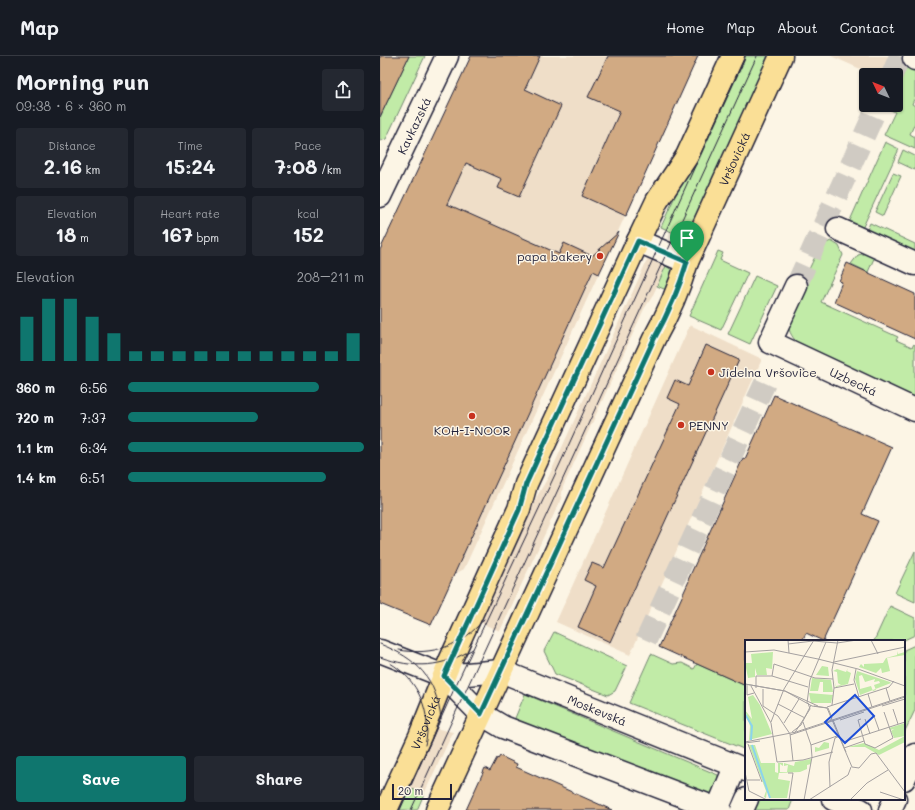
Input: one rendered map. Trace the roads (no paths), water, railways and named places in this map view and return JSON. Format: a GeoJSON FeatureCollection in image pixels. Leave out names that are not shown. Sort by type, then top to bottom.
{"type":"FeatureCollection","features":[{"type":"Feature","properties":{"kind":"main road","name":"Vršovická"},"geometry":{"type":"LineString","coordinates":[[386,810],[420,736],[444,676],[519,510],[526,484],[638,241],[657,201],[687,156],[734,56]]}},
{"type":"Feature","properties":{"kind":"main road","name":"Vršovická"},"geometry":{"type":"LineString","coordinates":[[437,810],[650,346],[674,301],[687,262],[781,56]]}},
{"type":"Feature","properties":{"kind":"street","name":"Kavkazská"},"geometry":{"type":"LineString","coordinates":[[380,196],[447,56]]}},
{"type":"Feature","properties":{"kind":"street"},"geometry":{"type":"LineString","coordinates":[[838,229],[915,264]]}},
{"type":"Feature","properties":{"kind":"street"},"geometry":{"type":"LineString","coordinates":[[638,241],[687,262]]}},
{"type":"Feature","properties":{"kind":"street","name":"Uzbecká"},"geometry":{"type":"LineString","coordinates":[[796,286],[770,342],[915,410]]}},
{"type":"Feature","properties":{"kind":"street","name":"Moskevská"},"geometry":{"type":"LineString","coordinates":[[380,651],[444,676],[481,714],[503,727],[718,810]]}},
{"type":"Feature","properties":{"kind":"street","name":"Moskevská"},"geometry":{"type":"LineString","coordinates":[[444,676],[501,671],[740,768]]}},
{"type":"Feature","properties":{"kind":"street"},"geometry":{"type":"LineString","coordinates":[[905,777],[915,755]]}},
{"type":"Feature","properties":{"kind":"street"},"geometry":{"type":"LineString","coordinates":[[718,810],[740,768]]}},
{"type":"Feature","properties":{"kind":"street"},"geometry":{"type":"LineString","coordinates":[[742,810],[747,800]]}},
{"type":"Feature","properties":{"kind":"street"},"geometry":{"type":"LineString","coordinates":[[836,800],[861,810]]}},
{"type":"Feature","properties":{"kind":"street"},"geometry":{"type":"LineString","coordinates":[[890,810],[895,800]]}},
{"type":"Feature","properties":{"kind":"tunnel"},"geometry":{"type":"LineString","coordinates":[[895,68],[900,56]]}},
{"type":"Feature","properties":{"kind":"tunnel"},"geometry":{"type":"LineString","coordinates":[[796,286],[875,112]]}},
{"type":"Feature","properties":{"kind":"tunnel"},"geometry":{"type":"LineString","coordinates":[[646,640],[765,383]]}},
{"type":"Feature","properties":{"kind":"tram line"},"geometry":{"type":"LineString","coordinates":[[400,810],[455,687],[560,464],[745,56]]}},
{"type":"Feature","properties":{"kind":"tram line"},"geometry":{"type":"LineString","coordinates":[[411,810],[757,56]]}},
{"type":"Feature","properties":{"kind":"tram line"},"geometry":{"type":"LineString","coordinates":[[399,650],[423,651],[446,647],[466,636],[484,619]]}},
{"type":"Feature","properties":{"kind":"tram line"},"geometry":{"type":"LineString","coordinates":[[380,644],[405,656],[423,672],[430,681],[435,692],[441,719]]}},
{"type":"Feature","properties":{"kind":"tram line"},"geometry":{"type":"LineString","coordinates":[[380,657],[416,665],[428,665],[450,660],[473,649]]}},
{"type":"Feature","properties":{"kind":"tram line"},"geometry":{"type":"LineString","coordinates":[[390,663],[408,678],[421,698],[427,721],[425,745]]}},
{"type":"Feature","properties":{"kind":"place","name":"papa bakery"},"geometry":{"type":"Point","coordinates":[600,256]}},
{"type":"Feature","properties":{"kind":"place","name":"Jídelna Vršovice"},"geometry":{"type":"Point","coordinates":[711,372]}},
{"type":"Feature","properties":{"kind":"place","name":"KOH-I-NOOR"},"geometry":{"type":"Point","coordinates":[472,416]}},
{"type":"Feature","properties":{"kind":"place","name":"PENNY"},"geometry":{"type":"Point","coordinates":[681,425]}}]}
